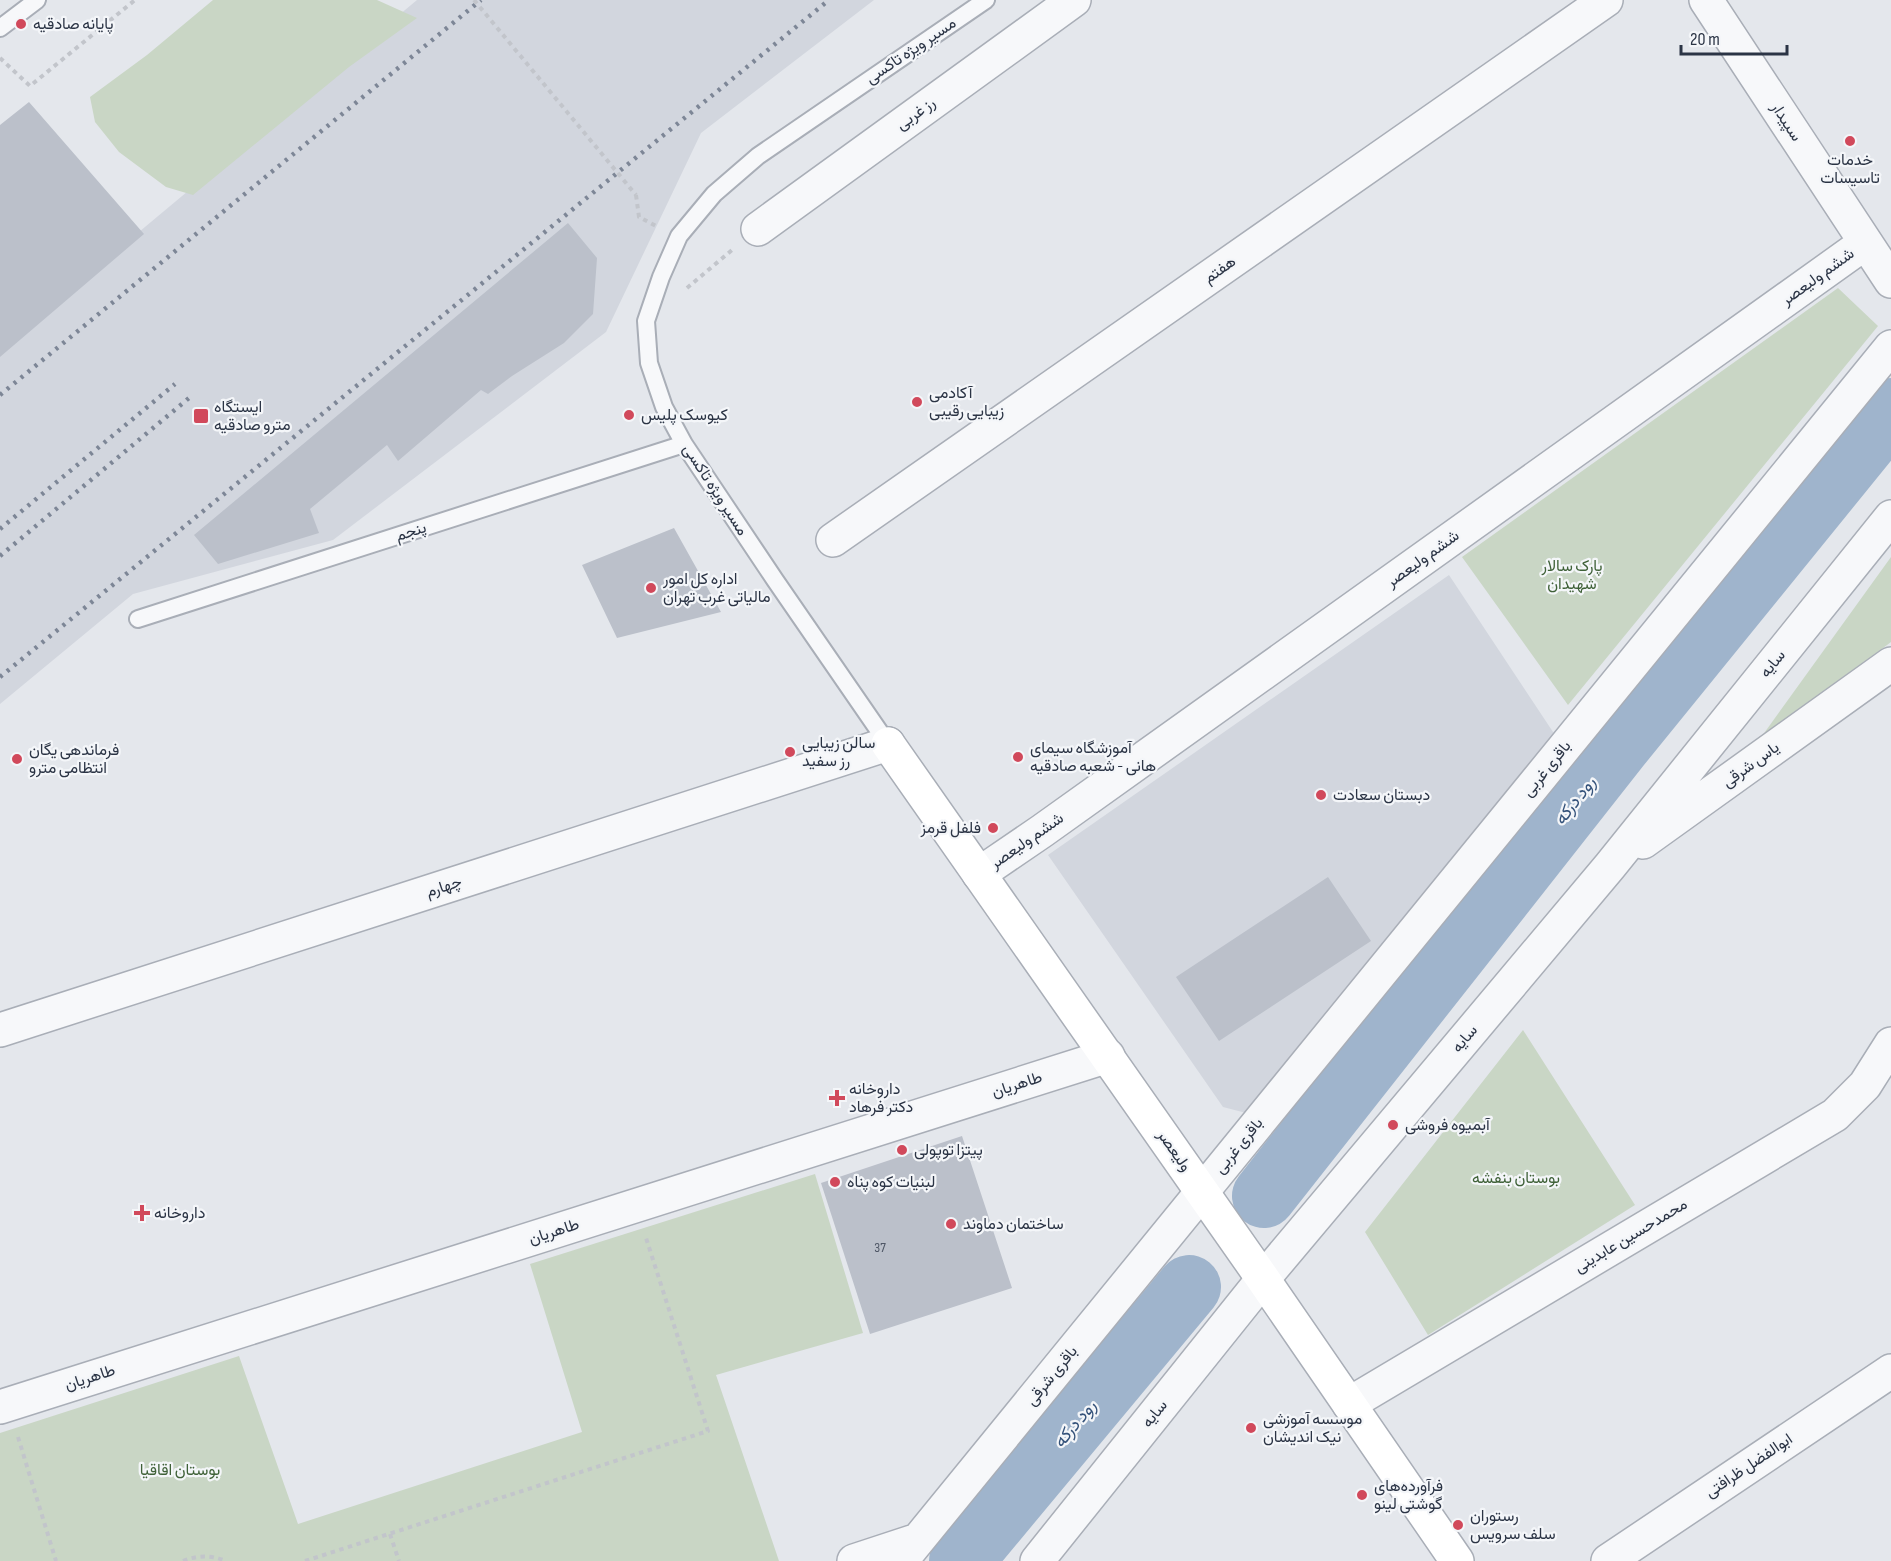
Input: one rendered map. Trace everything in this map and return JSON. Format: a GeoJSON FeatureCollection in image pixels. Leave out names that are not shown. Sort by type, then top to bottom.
{"type":"FeatureCollection","features":[{"type":"Feature","properties":{"kind":"main road","name":"ولیعصر"},"geometry":{"type":"LineString","coordinates":[[888,744],[1202,1191],[1456,1561]]}},
{"type":"Feature","properties":{"kind":"street","name":"رز غربی"},"geometry":{"type":"LineString","coordinates":[[758,229],[1074,0]]}},
{"type":"Feature","properties":{"kind":"street","name":"هفتم"},"geometry":{"type":"LineString","coordinates":[[833,540],[1606,0]]}},
{"type":"Feature","properties":{"kind":"street","name":"سپیدار"},"geometry":{"type":"LineString","coordinates":[[1706,0],[1891,281]]}},
{"type":"Feature","properties":{"kind":"street","name":"ششم ولیعصر"},"geometry":{"type":"LineString","coordinates":[[979,874],[1865,243]]}},
{"type":"Feature","properties":{"kind":"street","name":"باقری غربی"},"geometry":{"type":"LineString","coordinates":[[1202,1191],[1891,347]]}},
{"type":"Feature","properties":{"kind":"street","name":"سایه"},"geometry":{"type":"LineString","coordinates":[[1037,1561],[1263,1279],[1610,866],[1891,517]]}},
{"type":"Feature","properties":{"kind":"street","name":"یاس شرقی"},"geometry":{"type":"LineString","coordinates":[[1610,866],[1891,664]]}},
{"type":"Feature","properties":{"kind":"street","name":"چهارم"},"geometry":{"type":"LineString","coordinates":[[0,1030],[888,744]]}},
{"type":"Feature","properties":{"kind":"street","name":"محمدحسین عابدینی"},"geometry":{"type":"LineString","coordinates":[[1349,1404],[1835,1115],[1865,1085],[1891,1044]]}},
{"type":"Feature","properties":{"kind":"street","name":"طاهریان"},"geometry":{"type":"LineString","coordinates":[[4,1406],[1108,1056]]}},
{"type":"Feature","properties":{"kind":"street","name":"باقری شرقی"},"geometry":{"type":"LineString","coordinates":[[909,1551],[1202,1191]]}},
{"type":"Feature","properties":{"kind":"street","name":"ابوالفضل ظرافتی"},"geometry":{"type":"LineString","coordinates":[[1608,1561],[1891,1371]]}},
{"type":"Feature","properties":{"kind":"street"},"geometry":{"type":"LineString","coordinates":[[854,1561],[909,1551]]}},
{"type":"Feature","properties":{"kind":"lane"},"geometry":{"type":"LineString","coordinates":[[0,28],[37,0]]}},
{"type":"Feature","properties":{"kind":"lane","name":"مسیر ویژه تاکسی"},"geometry":{"type":"LineString","coordinates":[[888,744],[684,444],[664,406],[649,363],[646,321],[661,277],[679,237],[714,194],[759,156],[986,0]]}},
{"type":"Feature","properties":{"kind":"lane","name":"پنجم"},"geometry":{"type":"LineString","coordinates":[[138,620],[684,444]]}},
{"type":"Feature","properties":{"kind":"path"},"geometry":{"type":"LineString","coordinates":[[0,58],[30,87],[135,0]]}},
{"type":"Feature","properties":{"kind":"path"},"geometry":{"type":"LineString","coordinates":[[474,0],[636,195],[639,217]]}},
{"type":"Feature","properties":{"kind":"path"},"geometry":{"type":"LineString","coordinates":[[646,321],[758,229]]}},
{"type":"Feature","properties":{"kind":"path"},"geometry":{"type":"LineString","coordinates":[[305,1561],[708,1431],[636,1206]]}},
{"type":"Feature","properties":{"kind":"path"},"geometry":{"type":"LineString","coordinates":[[4,1406],[56,1561]]}},
{"type":"Feature","properties":{"kind":"path"},"geometry":{"type":"LineString","coordinates":[[390,1534],[399,1561]]}},
{"type":"Feature","properties":{"kind":"path"},"geometry":{"type":"LineString","coordinates":[[183,1561],[194,1557],[209,1556],[226,1561]]}},
{"type":"Feature","properties":{"kind":"shaded area"},"geometry":{"type":"Polygon","coordinates":[[[417,0],[874,0],[701,133],[606,332],[333,540],[133,594],[0,704],[0,348],[417,0]]]}},
{"type":"Feature","properties":{"kind":"shaded area","name":"دبستان سعادت"},"geometry":{"type":"Polygon","coordinates":[[[1449,575],[1555,735],[1250,1114],[1223,1107],[1048,855],[1449,575]]]}},
{"type":"Feature","properties":{"kind":"green space"},"geometry":{"type":"Polygon","coordinates":[[[213,0],[377,0],[417,18],[349,67],[193,195],[166,187],[119,152],[95,122],[90,97],[147,55],[213,0]]]}},
{"type":"Feature","properties":{"kind":"green space","name":"پارک سالار شهیدان"},"geometry":{"type":"Polygon","coordinates":[[[1838,288],[1878,326],[1568,705],[1462,557],[1838,288]]]}},
{"type":"Feature","properties":{"kind":"green space"},"geometry":{"type":"Polygon","coordinates":[[[1891,557],[1891,642],[1757,743],[1891,557]]]}},
{"type":"Feature","properties":{"kind":"green space","name":"بوستان بنفشه"},"geometry":{"type":"Polygon","coordinates":[[[1523,1030],[1635,1205],[1428,1335],[1365,1232],[1523,1030]]]}},
{"type":"Feature","properties":{"kind":"green space","name":"بوستان اقاقیا"},"geometry":{"type":"Polygon","coordinates":[[[815,1174],[863,1333],[716,1375],[779,1561],[0,1561],[0,1433],[239,1356],[298,1524],[582,1432],[530,1264],[815,1174]]]}},
{"type":"Feature","properties":{"kind":"building"},"geometry":{"type":"Polygon","coordinates":[[[29,102],[144,234],[0,357],[0,125],[29,102]]]}},
{"type":"Feature","properties":{"kind":"building"},"geometry":{"type":"Polygon","coordinates":[[[568,223],[597,258],[593,314],[564,343],[488,394],[481,390],[398,461],[387,445],[310,509],[319,533],[218,564],[194,535],[568,223]]]}},
{"type":"Feature","properties":{"kind":"building","name":"اداره کل امور مالیاتی غرب تهران"},"geometry":{"type":"Polygon","coordinates":[[[674,528],[721,612],[617,638],[582,565],[674,528]]]}},
{"type":"Feature","properties":{"kind":"building"},"geometry":{"type":"Polygon","coordinates":[[[1328,877],[1371,941],[1219,1041],[1176,977],[1328,877]]]}},
{"type":"Feature","properties":{"kind":"building"},"geometry":{"type":"Polygon","coordinates":[[[962,1136],[1012,1288],[870,1334],[821,1183],[962,1136]]]}},
{"type":"Feature","properties":{"kind":"waterway","name":"رود درکه"},"geometry":{"type":"LineString","coordinates":[[1264,1196],[1619,745],[1891,410]]}},
{"type":"Feature","properties":{"kind":"waterway","name":"رود درکه"},"geometry":{"type":"LineString","coordinates":[[961,1561],[1189,1287]]}},
{"type":"Feature","properties":{"kind":"railway"},"geometry":{"type":"LineString","coordinates":[[0,395],[481,0]]}},
{"type":"Feature","properties":{"kind":"railway"},"geometry":{"type":"LineString","coordinates":[[0,677],[829,0]]}},
{"type":"Feature","properties":{"kind":"railway"},"geometry":{"type":"LineString","coordinates":[[0,529],[175,384]]}},
{"type":"Feature","properties":{"kind":"railway"},"geometry":{"type":"LineString","coordinates":[[0,556],[189,398]]}},
{"type":"Feature","properties":{"kind":"place","name":"پایانه صادقیه"},"geometry":{"type":"Point","coordinates":[21,24]}},
{"type":"Feature","properties":{"kind":"place","name":"خدمات تاسیسات"},"geometry":{"type":"Point","coordinates":[1850,141]}},
{"type":"Feature","properties":{"kind":"place","name":"آکادمی زیبایی رقیبی"},"geometry":{"type":"Point","coordinates":[917,402]}},
{"type":"Feature","properties":{"kind":"place","name":"کیوسک پلیس"},"geometry":{"type":"Point","coordinates":[629,415]}},
{"type":"Feature","properties":{"kind":"place","name":"ایستگاه مترو صادقیه"},"geometry":{"type":"Point","coordinates":[201,416]}},
{"type":"Feature","properties":{"kind":"place","name":"اداره کل امور مالیاتی غرب تهران"},"geometry":{"type":"Point","coordinates":[651,588]}},
{"type":"Feature","properties":{"kind":"place","name":"سالن زیبایی رز سفید"},"geometry":{"type":"Point","coordinates":[790,752]}},
{"type":"Feature","properties":{"kind":"place","name":"آموزشگاه سیمای هانی - شعبه صادقیه"},"geometry":{"type":"Point","coordinates":[1018,757]}},
{"type":"Feature","properties":{"kind":"place","name":"فرماندهی یگان انتظامی مترو"},"geometry":{"type":"Point","coordinates":[17,759]}},
{"type":"Feature","properties":{"kind":"place","name":"دبستان سعادت"},"geometry":{"type":"Point","coordinates":[1321,795]}},
{"type":"Feature","properties":{"kind":"place","name":"فلفل قرمز"},"geometry":{"type":"Point","coordinates":[993,828]}},
{"type":"Feature","properties":{"kind":"place","name":"داروخانه دکتر فرهاد"},"geometry":{"type":"Point","coordinates":[837,1098]}},
{"type":"Feature","properties":{"kind":"place","name":"آبمیوه فروشی"},"geometry":{"type":"Point","coordinates":[1393,1125]}},
{"type":"Feature","properties":{"kind":"place","name":"پیتزا توپولی"},"geometry":{"type":"Point","coordinates":[902,1150]}},
{"type":"Feature","properties":{"kind":"place","name":"لبنیات کوه پناه"},"geometry":{"type":"Point","coordinates":[835,1182]}},
{"type":"Feature","properties":{"kind":"place","name":"داروخانه"},"geometry":{"type":"Point","coordinates":[142,1213]}},
{"type":"Feature","properties":{"kind":"place","name":"ساختمان دماوند"},"geometry":{"type":"Point","coordinates":[951,1224]}},
{"type":"Feature","properties":{"kind":"place","name":"موسسه آموزشی نیک اندیشان"},"geometry":{"type":"Point","coordinates":[1251,1428]}},
{"type":"Feature","properties":{"kind":"place","name":"فرآورده‌های گوشتی لینو"},"geometry":{"type":"Point","coordinates":[1362,1495]}},
{"type":"Feature","properties":{"kind":"place","name":"رستوران سلف سرویس"},"geometry":{"type":"Point","coordinates":[1458,1525]}}]}
